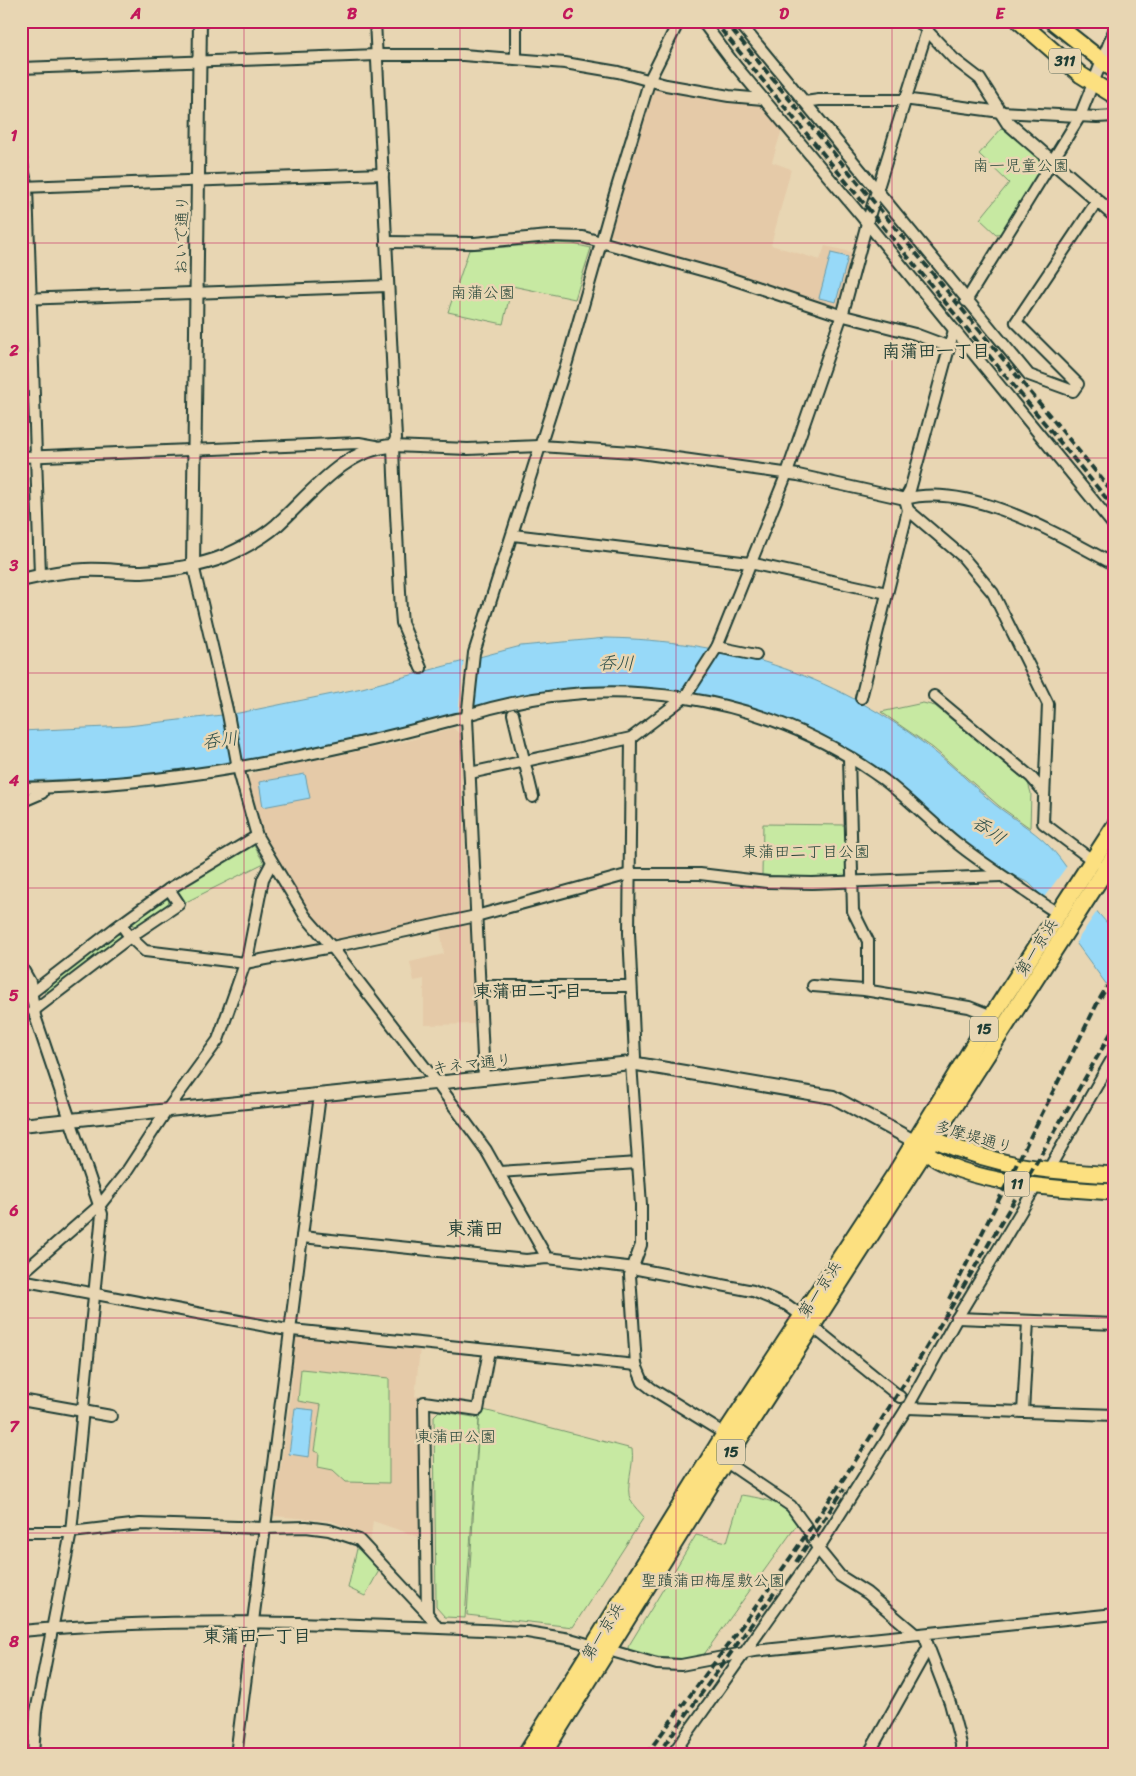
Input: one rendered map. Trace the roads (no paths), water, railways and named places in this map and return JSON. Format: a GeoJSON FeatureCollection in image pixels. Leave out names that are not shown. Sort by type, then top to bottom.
{"type":"FeatureCollection","features":[{"type":"Feature","properties":{"kind":"highway","name":"第一京浜"},"geometry":{"type":"LineString","coordinates":[[542,1755],[600,1647],[725,1434],[807,1321],[1088,895],[1115,826]]}},
{"type":"Feature","properties":{"kind":"highway","name":"第一京浜"},"geometry":{"type":"LineString","coordinates":[[924,1144],[992,1016],[1053,912],[1078,881],[1099,865],[1115,856]]}},
{"type":"Feature","properties":{"kind":"highway","name":"第一京浜"},"geometry":{"type":"LineString","coordinates":[[526,1755],[725,1461],[807,1321]]}},
{"type":"Feature","properties":{"kind":"main road","name":"311"},"geometry":{"type":"LineString","coordinates":[[1019,21],[1094,85],[1115,96]]}},
{"type":"Feature","properties":{"kind":"main road","name":"311"},"geometry":{"type":"LineString","coordinates":[[1052,21],[1108,67]]}},
{"type":"Feature","properties":{"kind":"main road","name":"多摩堤通り"},"geometry":{"type":"LineString","coordinates":[[924,1144],[1002,1164],[1047,1172],[1115,1175]]}},
{"type":"Feature","properties":{"kind":"main road","name":"多摩堤通り"},"geometry":{"type":"LineString","coordinates":[[924,1144],[949,1165],[983,1176],[1035,1188],[1115,1192]]}},
{"type":"Feature","properties":{"kind":"street","name":"おいで通り"},"geometry":{"type":"LineString","coordinates":[[193,565],[200,21]]}},
{"type":"Feature","properties":{"kind":"street"},"geometry":{"type":"LineString","coordinates":[[376,21],[396,438],[394,446],[398,590],[402,623],[421,668]]}},
{"type":"Feature","properties":{"kind":"street"},"geometry":{"type":"LineString","coordinates":[[516,21],[516,59]]}},
{"type":"Feature","properties":{"kind":"street"},"geometry":{"type":"LineString","coordinates":[[484,1078],[467,715],[474,655],[567,362],[600,242],[650,79],[680,21]]}},
{"type":"Feature","properties":{"kind":"street"},"geometry":{"type":"LineString","coordinates":[[702,21],[763,99],[867,223],[1115,527]]}},
{"type":"Feature","properties":{"kind":"street"},"geometry":{"type":"LineString","coordinates":[[738,21],[878,190],[966,301],[1029,375],[1073,391],[1078,384],[1016,322],[1098,201]]}},
{"type":"Feature","properties":{"kind":"street"},"geometry":{"type":"LineString","coordinates":[[918,21],[928,25],[954,59],[980,79],[1008,123],[1115,216]]}},
{"type":"Feature","properties":{"kind":"street"},"geometry":{"type":"LineString","coordinates":[[470,772],[631,738],[685,696],[716,648],[787,473],[840,315],[928,25]]}},
{"type":"Feature","properties":{"kind":"street"},"geometry":{"type":"LineString","coordinates":[[966,301],[1080,116],[1094,85],[1108,67],[1115,28]]}},
{"type":"Feature","properties":{"kind":"street"},"geometry":{"type":"LineString","coordinates":[[21,68],[377,56],[463,55],[566,63],[650,79],[666,85],[729,96],[763,99]]}},
{"type":"Feature","properties":{"kind":"street"},"geometry":{"type":"LineString","coordinates":[[805,102],[819,100],[904,100],[1001,112],[1115,116]]}},
{"type":"Feature","properties":{"kind":"street"},"geometry":{"type":"LineString","coordinates":[[21,159],[24,187],[26,299],[40,576]]}},
{"type":"Feature","properties":{"kind":"street"},"geometry":{"type":"LineString","coordinates":[[24,187],[383,174]]}},
{"type":"Feature","properties":{"kind":"street"},"geometry":{"type":"LineString","coordinates":[[386,242],[474,243],[549,236],[583,237],[723,276],[840,315],[914,334],[947,346]]}},
{"type":"Feature","properties":{"kind":"street"},"geometry":{"type":"LineString","coordinates":[[26,299],[388,286]]}},
{"type":"Feature","properties":{"kind":"street"},"geometry":{"type":"LineString","coordinates":[[861,698],[908,510],[905,499],[910,490],[947,346],[954,330]]}},
{"type":"Feature","properties":{"kind":"street"},"geometry":{"type":"LineString","coordinates":[[21,456],[359,443],[376,446],[468,449],[540,446],[676,456],[787,473],[905,499],[917,496],[950,496],[980,501],[1055,534],[1115,565]]}},
{"type":"Feature","properties":{"kind":"street"},"geometry":{"type":"LineString","coordinates":[[21,580],[85,570],[144,572],[193,565],[223,557],[260,538],[317,485],[360,452],[376,446]]}},
{"type":"Feature","properties":{"kind":"street"},"geometry":{"type":"LineString","coordinates":[[908,510],[962,556],[992,593],[1048,704],[1043,823],[1099,865]]}},
{"type":"Feature","properties":{"kind":"street"},"geometry":{"type":"LineString","coordinates":[[513,535],[750,562],[887,593]]}},
{"type":"Feature","properties":{"kind":"street"},"geometry":{"type":"LineString","coordinates":[[193,565],[257,836],[305,916],[437,1083],[499,1172],[547,1258]]}},
{"type":"Feature","properties":{"kind":"street"},"geometry":{"type":"LineString","coordinates":[[716,648],[756,655]]}},
{"type":"Feature","properties":{"kind":"street"},"geometry":{"type":"LineString","coordinates":[[21,788],[130,784],[241,767],[348,746],[524,700],[562,694],[616,691],[685,696],[767,718],[801,732],[849,757],[884,780],[959,845],[1053,912]]}},
{"type":"Feature","properties":{"kind":"street"},"geometry":{"type":"LineString","coordinates":[[934,696],[1031,777],[1043,791]]}},
{"type":"Feature","properties":{"kind":"street"},"geometry":{"type":"LineString","coordinates":[[513,714],[526,761],[533,797]]}},
{"type":"Feature","properties":{"kind":"street"},"geometry":{"type":"LineString","coordinates":[[631,738],[631,986],[635,1057],[632,1063],[641,1245],[636,1264],[632,1268],[630,1275],[636,1365],[643,1382],[652,1389],[725,1434]]}},
{"type":"Feature","properties":{"kind":"street"},"geometry":{"type":"LineString","coordinates":[[849,757],[853,912],[868,941],[868,990]]}},
{"type":"Feature","properties":{"kind":"street"},"geometry":{"type":"LineString","coordinates":[[21,802],[42,793],[42,788]]}},
{"type":"Feature","properties":{"kind":"street"},"geometry":{"type":"LineString","coordinates":[[21,1001],[120,924],[170,889],[257,836]]}},
{"type":"Feature","properties":{"kind":"street"},"geometry":{"type":"LineString","coordinates":[[21,1274],[100,1206],[127,1171],[167,1110],[218,1040],[245,963],[263,879],[272,862]]}},
{"type":"Feature","properties":{"kind":"street"},"geometry":{"type":"LineString","coordinates":[[120,924],[145,951],[245,963],[332,948],[476,916],[630,874],[700,874],[767,882],[852,883],[1001,876]]}},
{"type":"Feature","properties":{"kind":"street"},"geometry":{"type":"LineString","coordinates":[[33,1012],[130,937],[179,904],[170,889]]}},
{"type":"Feature","properties":{"kind":"street"},"geometry":{"type":"LineString","coordinates":[[21,966],[30,982],[33,1012],[72,1119],[102,1214],[71,1532],[36,1712],[33,1755]]}},
{"type":"Feature","properties":{"kind":"street"},"geometry":{"type":"LineString","coordinates":[[479,986],[631,986]]}},
{"type":"Feature","properties":{"kind":"street"},"geometry":{"type":"LineString","coordinates":[[813,986],[868,990],[969,1007],[992,1016]]}},
{"type":"Feature","properties":{"kind":"street"},"geometry":{"type":"LineString","coordinates":[[1047,1172],[1115,1054]]}},
{"type":"Feature","properties":{"kind":"street","name":"キネマ通り"},"geometry":{"type":"LineString","coordinates":[[21,1125],[632,1063],[832,1097],[924,1144]]}},
{"type":"Feature","properties":{"kind":"street"},"geometry":{"type":"LineString","coordinates":[[236,1755],[320,1095]]}},
{"type":"Feature","properties":{"kind":"street"},"geometry":{"type":"LineString","coordinates":[[499,1172],[638,1162]]}},
{"type":"Feature","properties":{"kind":"street"},"geometry":{"type":"LineString","coordinates":[[674,1754],[818,1549],[907,1408],[957,1318],[1035,1188]]}},
{"type":"Feature","properties":{"kind":"street"},"geometry":{"type":"LineString","coordinates":[[302,1237],[526,1260],[547,1258],[632,1268],[753,1291],[787,1305],[900,1397]]}},
{"type":"Feature","properties":{"kind":"street"},"geometry":{"type":"LineString","coordinates":[[21,1280],[290,1330],[636,1365]]}},
{"type":"Feature","properties":{"kind":"street"},"geometry":{"type":"LineString","coordinates":[[957,1318],[1115,1324]]}},
{"type":"Feature","properties":{"kind":"street"},"geometry":{"type":"LineString","coordinates":[[1023,1412],[1028,1321]]}},
{"type":"Feature","properties":{"kind":"street"},"geometry":{"type":"LineString","coordinates":[[427,1614],[424,1402],[478,1410],[489,1350]]}},
{"type":"Feature","properties":{"kind":"street"},"geometry":{"type":"LineString","coordinates":[[21,1400],[111,1416]]}},
{"type":"Feature","properties":{"kind":"street"},"geometry":{"type":"LineString","coordinates":[[907,1408],[1115,1415]]}},
{"type":"Feature","properties":{"kind":"street"},"geometry":{"type":"LineString","coordinates":[[725,1461],[791,1506],[807,1528],[818,1549],[840,1576],[868,1593],[919,1634],[928,1648],[950,1703],[961,1744],[961,1755]]}},
{"type":"Feature","properties":{"kind":"street"},"geometry":{"type":"LineString","coordinates":[[21,1532],[71,1532],[140,1524],[266,1528],[306,1527],[329,1530],[359,1540],[427,1614],[437,1628]]}},
{"type":"Feature","properties":{"kind":"street"},"geometry":{"type":"LineString","coordinates":[[21,1631],[53,1628],[253,1622],[437,1628],[547,1634],[600,1647],[637,1660],[664,1665],[700,1663],[745,1654],[919,1634],[1115,1614]]}},
{"type":"Feature","properties":{"kind":"street"},"geometry":{"type":"LineString","coordinates":[[868,1755],[928,1648]]}},
{"type":"Feature","properties":{"kind":"water"},"geometry":{"type":"Polygon","coordinates":[[[831,253],[848,257],[836,302],[819,298],[831,253]]]}},
{"type":"Feature","properties":{"kind":"water","name":"呑川"},"geometry":{"type":"Polygon","coordinates":[[[606,638],[650,640],[692,645],[775,665],[853,698],[890,720],[926,745],[994,804],[1042,839],[1055,852],[1114,933],[1116,953],[1115,996],[1041,895],[1029,883],[993,866],[880,773],[728,703],[710,699],[672,692],[616,688],[542,693],[372,737],[266,759],[205,769],[144,775],[21,781],[21,731],[128,726],[239,713],[362,688],[521,646],[606,638]]]}},
{"type":"Feature","properties":{"kind":"water"},"geometry":{"type":"Polygon","coordinates":[[[305,774],[310,798],[263,807],[259,782],[305,774]]]}},
{"type":"Feature","properties":{"kind":"water"},"geometry":{"type":"Polygon","coordinates":[[[295,1408],[314,1410],[309,1457],[289,1454],[295,1408]]]}},
{"type":"Feature","properties":{"kind":"railway"},"geometry":{"type":"LineString","coordinates":[[714,21],[1115,509]]}},
{"type":"Feature","properties":{"kind":"railway"},"geometry":{"type":"LineString","coordinates":[[725,21],[1115,495]]}},
{"type":"Feature","properties":{"kind":"railway"},"geometry":{"type":"LineString","coordinates":[[949,1299],[1099,1000],[1115,974]]}},
{"type":"Feature","properties":{"kind":"railway"},"geometry":{"type":"LineString","coordinates":[[646,1755],[771,1586],[875,1430],[957,1297],[1115,1026]]}},
{"type":"Feature","properties":{"kind":"railway"},"geometry":{"type":"LineString","coordinates":[[796,1562],[844,1489]]}},
{"type":"Feature","properties":{"kind":"railway"},"geometry":{"type":"LineString","coordinates":[[657,1755],[777,1589]]}},
{"type":"Feature","properties":{"kind":"district","name":"南蒲田一丁目"},"geometry":{"type":"Point","coordinates":[936,351]}},
{"type":"Feature","properties":{"kind":"district","name":"東蒲田二丁目"},"geometry":{"type":"Point","coordinates":[528,991]}},
{"type":"Feature","properties":{"kind":"district","name":"東蒲田"},"geometry":{"type":"Point","coordinates":[475,1228]}},
{"type":"Feature","properties":{"kind":"district","name":"東蒲田一丁目"},"geometry":{"type":"Point","coordinates":[257,1636]}},
{"type":"Feature","properties":{"kind":"park label","name":"南一児童公園"},"geometry":{"type":"Point","coordinates":[1021,165]}},
{"type":"Feature","properties":{"kind":"park label","name":"南蒲公園"},"geometry":{"type":"Point","coordinates":[483,292]}},
{"type":"Feature","properties":{"kind":"park label","name":"東蒲田二丁目公園"},"geometry":{"type":"Point","coordinates":[806,851]}},
{"type":"Feature","properties":{"kind":"park label","name":"東蒲田公園"},"geometry":{"type":"Point","coordinates":[456,1436]}},
{"type":"Feature","properties":{"kind":"park label","name":"聖蹟蒲田梅屋敷公園"},"geometry":{"type":"Point","coordinates":[713,1580]}}]}
